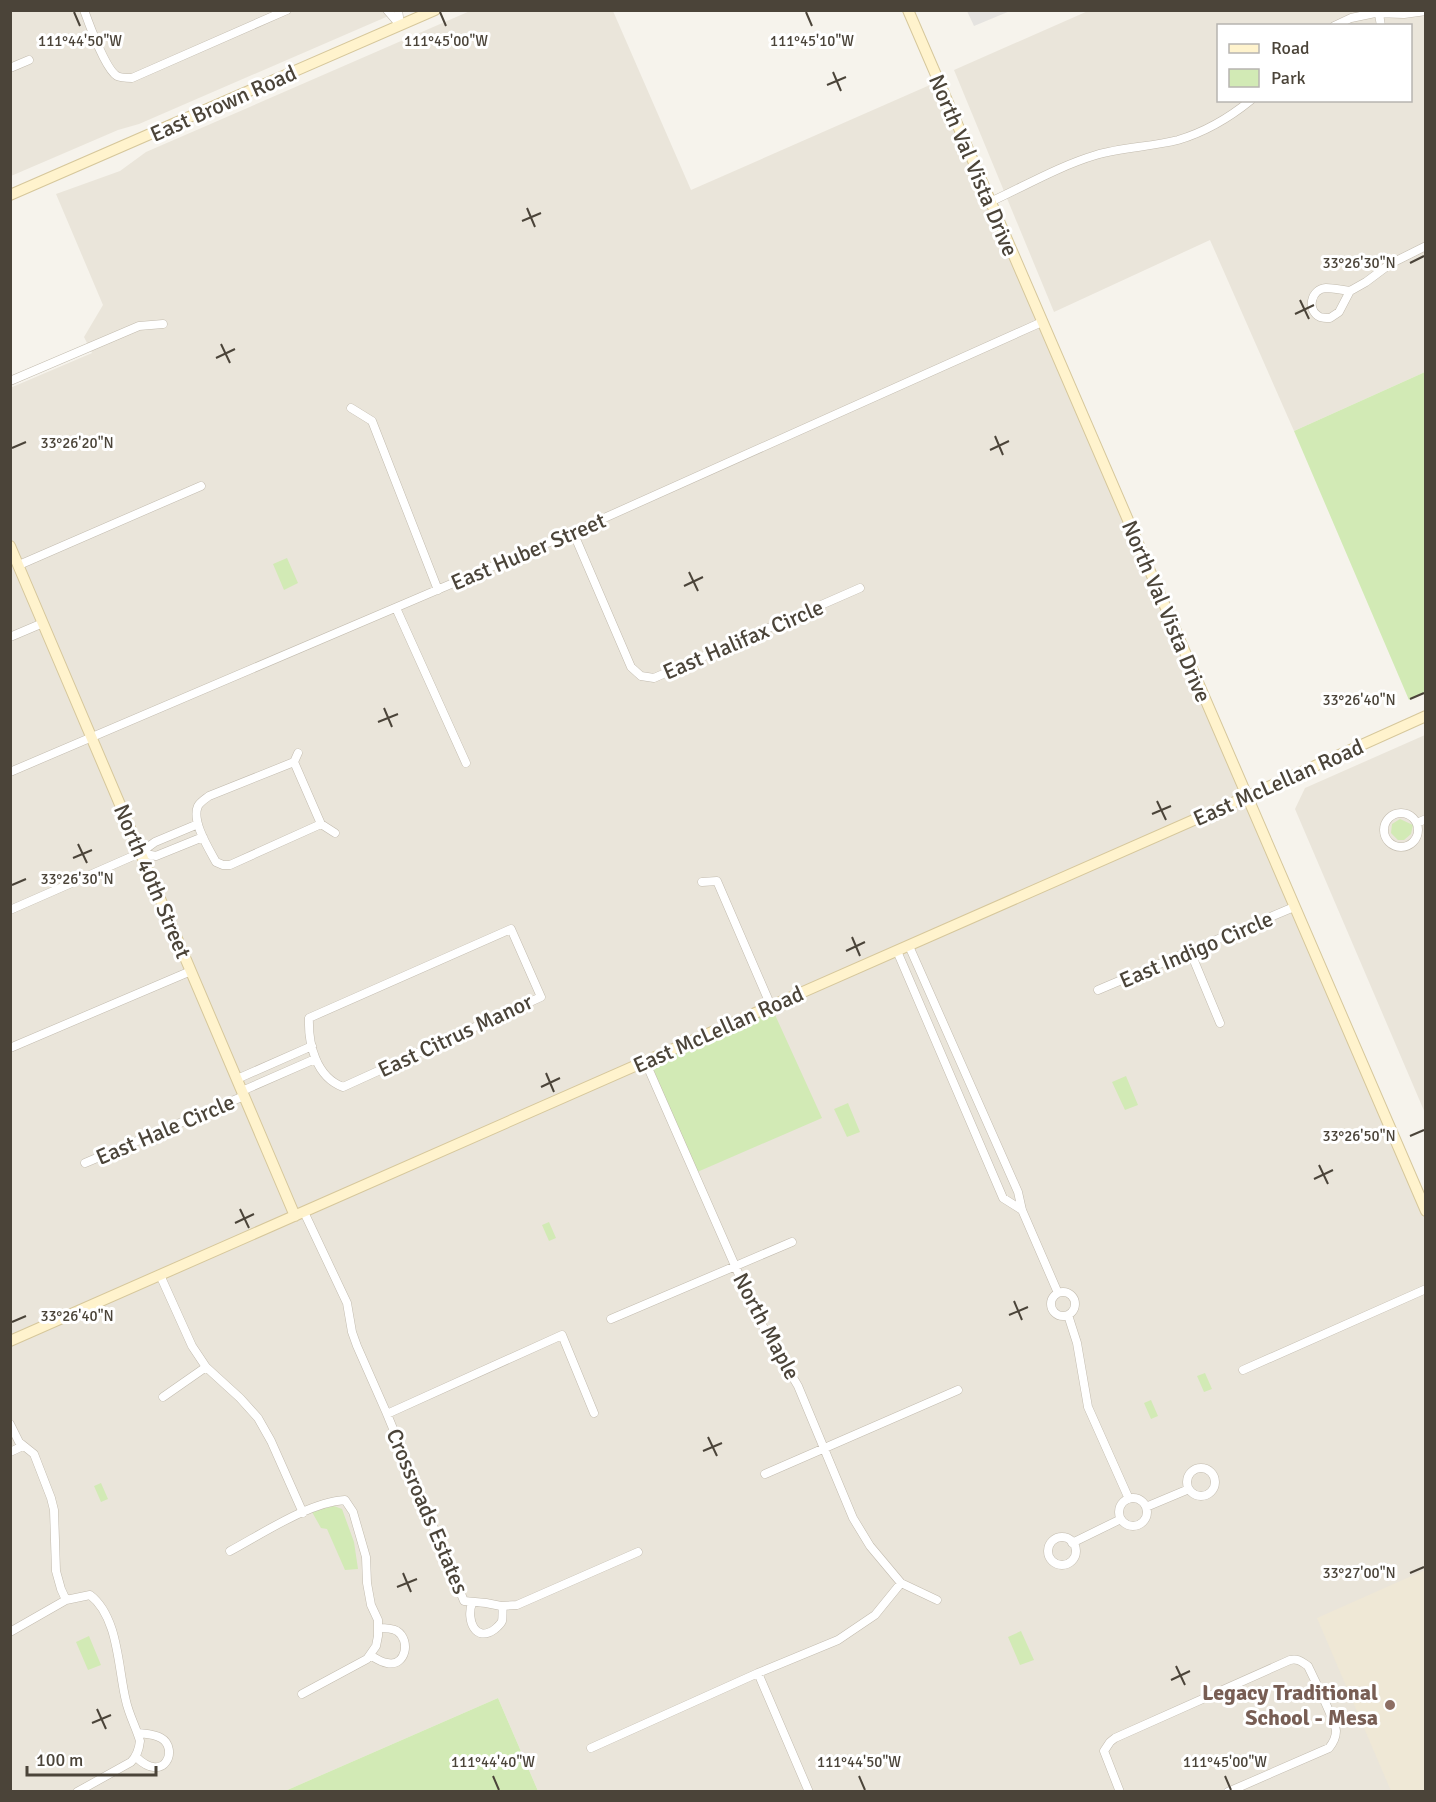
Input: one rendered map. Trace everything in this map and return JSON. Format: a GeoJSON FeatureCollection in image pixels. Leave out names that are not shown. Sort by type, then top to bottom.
{"type":"FeatureCollection","features":[{"type":"Feature","properties":{"kind":"street"},"geometry":{"type":"LineString","coordinates":[[84,10],[108,66],[116,76],[132,78],[287,10]]}},
{"type":"Feature","properties":{"kind":"street"},"geometry":{"type":"LineString","coordinates":[[387,10],[400,26]]}},
{"type":"Feature","properties":{"kind":"street"},"geometry":{"type":"LineString","coordinates":[[398,10],[400,26]]}},
{"type":"Feature","properties":{"kind":"street","name":"East Brown Road"},"geometry":{"type":"LineString","coordinates":[[10,195],[435,10]]}},
{"type":"Feature","properties":{"kind":"street","name":"North Val Vista Drive"},"geometry":{"type":"LineString","coordinates":[[908,10],[1425,1211]]}},
{"type":"Feature","properties":{"kind":"street"},"geometry":{"type":"LineString","coordinates":[[1338,24],[1351,18],[1373,13],[1404,14],[1425,10]]}},
{"type":"Feature","properties":{"kind":"street"},"geometry":{"type":"LineString","coordinates":[[10,68],[29,60]]}},
{"type":"Feature","properties":{"kind":"street"},"geometry":{"type":"LineString","coordinates":[[990,202],[1097,155],[1178,140],[1208,129],[1248,102]]}},
{"type":"Feature","properties":{"kind":"street"},"geometry":{"type":"LineString","coordinates":[[1350,291],[1324,288],[1315,293],[1311,301],[1313,310],[1319,316],[1330,318],[1339,312],[1350,291],[1390,264],[1425,246]]}},
{"type":"Feature","properties":{"kind":"street","name":"East Huber Street"},"geometry":{"type":"LineString","coordinates":[[10,772],[573,532],[1042,322]]}},
{"type":"Feature","properties":{"kind":"street"},"geometry":{"type":"LineString","coordinates":[[10,381],[139,326],[163,324]]}},
{"type":"Feature","properties":{"kind":"street"},"geometry":{"type":"LineString","coordinates":[[351,408],[372,421],[438,590]]}},
{"type":"Feature","properties":{"kind":"street"},"geometry":{"type":"LineString","coordinates":[[19,565],[201,486]]}},
{"type":"Feature","properties":{"kind":"street","name":"East Halifax Circle"},"geometry":{"type":"LineString","coordinates":[[573,532],[631,667],[641,676],[654,678],[860,588]]}},
{"type":"Feature","properties":{"kind":"street","name":"North 40th Street"},"geometry":{"type":"LineString","coordinates":[[10,546],[243,1094],[299,1214]]}},
{"type":"Feature","properties":{"kind":"street"},"geometry":{"type":"LineString","coordinates":[[396,608],[466,763]]}},
{"type":"Feature","properties":{"kind":"street"},"geometry":{"type":"LineString","coordinates":[[10,637],[43,623]]}},
{"type":"Feature","properties":{"kind":"street","name":"East McLellan Road"},"geometry":{"type":"LineString","coordinates":[[10,1341],[1425,716]]}},
{"type":"Feature","properties":{"kind":"street"},"geometry":{"type":"LineString","coordinates":[[298,753],[294,762],[209,796],[198,805],[196,814],[198,824],[216,862],[230,865],[321,824]]}},
{"type":"Feature","properties":{"kind":"street"},"geometry":{"type":"LineString","coordinates":[[294,762],[321,824],[335,832]]}},
{"type":"Feature","properties":{"kind":"street"},"geometry":{"type":"LineString","coordinates":[[1397,813],[1409,815],[1417,823],[1418,834],[1407,846],[1392,845],[1385,836],[1384,825],[1397,813]]}},
{"type":"Feature","properties":{"kind":"street"},"geometry":{"type":"LineString","coordinates":[[1417,823],[1425,819]]}},
{"type":"Feature","properties":{"kind":"street"},"geometry":{"type":"LineString","coordinates":[[10,910],[140,853],[155,842],[198,824]]}},
{"type":"Feature","properties":{"kind":"street"},"geometry":{"type":"LineString","coordinates":[[178,832],[184,845]]}},
{"type":"Feature","properties":{"kind":"street"},"geometry":{"type":"LineString","coordinates":[[140,853],[156,856],[203,837]]}},
{"type":"Feature","properties":{"kind":"street"},"geometry":{"type":"LineString","coordinates":[[702,882],[717,881],[771,1006]]}},
{"type":"Feature","properties":{"kind":"street","name":"East Indigo Circle"},"geometry":{"type":"LineString","coordinates":[[1098,990],[1294,907]]}},
{"type":"Feature","properties":{"kind":"street","name":"East Citrus Manor"},"geometry":{"type":"LineString","coordinates":[[511,929],[541,997],[343,1087],[331,1083],[315,1059],[312,1046],[309,1018],[511,929]]}},
{"type":"Feature","properties":{"kind":"street"},"geometry":{"type":"LineString","coordinates":[[909,945],[1018,1192],[1022,1210],[1058,1293]]}},
{"type":"Feature","properties":{"kind":"street"},"geometry":{"type":"LineString","coordinates":[[897,951],[1003,1198],[1022,1210]]}},
{"type":"Feature","properties":{"kind":"street"},"geometry":{"type":"LineString","coordinates":[[1190,951],[1220,1023]]}},
{"type":"Feature","properties":{"kind":"street"},"geometry":{"type":"LineString","coordinates":[[10,1048],[191,970]]}},
{"type":"Feature","properties":{"kind":"street"},"geometry":{"type":"LineString","coordinates":[[910,978],[921,974]]}},
{"type":"Feature","properties":{"kind":"street"},"geometry":{"type":"LineString","coordinates":[[918,997],[929,992]]}},
{"type":"Feature","properties":{"kind":"street"},"geometry":{"type":"LineString","coordinates":[[932,1032],[945,1028]]}},
{"type":"Feature","properties":{"kind":"street"},"geometry":{"type":"LineString","coordinates":[[237,1079],[312,1046]]}},
{"type":"Feature","properties":{"kind":"street"},"geometry":{"type":"LineString","coordinates":[[243,1094],[315,1059]]}},
{"type":"Feature","properties":{"kind":"street","name":"North Maple"},"geometry":{"type":"LineString","coordinates":[[645,1061],[758,1318],[798,1386],[853,1518],[870,1546],[901,1583]]}},
{"type":"Feature","properties":{"kind":"street","name":"East Hale Circle"},"geometry":{"type":"LineString","coordinates":[[85,1163],[243,1094]]}},
{"type":"Feature","properties":{"kind":"street"},"geometry":{"type":"LineString","coordinates":[[984,1154],[997,1148]]}},
{"type":"Feature","properties":{"kind":"street","name":"Crossroads Estates"},"geometry":{"type":"LineString","coordinates":[[299,1214],[347,1304],[357,1346],[464,1601],[503,1606],[517,1605],[638,1552]]}},
{"type":"Feature","properties":{"kind":"street"},"geometry":{"type":"LineString","coordinates":[[611,1318],[792,1242]]}},
{"type":"Feature","properties":{"kind":"street"},"geometry":{"type":"LineString","coordinates":[[160,1275],[192,1346],[206,1367],[258,1418],[271,1441],[303,1513]]}},
{"type":"Feature","properties":{"kind":"street"},"geometry":{"type":"LineString","coordinates":[[1243,1370],[1425,1289]]}},
{"type":"Feature","properties":{"kind":"street"},"geometry":{"type":"LineString","coordinates":[[1058,1293],[1066,1293],[1073,1299],[1074,1307],[1068,1315],[1059,1315],[1052,1308],[1052,1299],[1058,1293]]}},
{"type":"Feature","properties":{"kind":"street"},"geometry":{"type":"LineString","coordinates":[[1068,1315],[1077,1343],[1088,1407],[1129,1499]]}},
{"type":"Feature","properties":{"kind":"street","name":"Crossroads Estates"},"geometry":{"type":"LineString","coordinates":[[387,1414],[562,1335],[594,1413]]}},
{"type":"Feature","properties":{"kind":"street"},"geometry":{"type":"LineString","coordinates":[[163,1397],[206,1367]]}},
{"type":"Feature","properties":{"kind":"street"},"geometry":{"type":"LineString","coordinates":[[765,1474],[958,1390]]}},
{"type":"Feature","properties":{"kind":"street"},"geometry":{"type":"LineString","coordinates":[[10,1424],[19,1442],[34,1454],[44,1478],[54,1510],[56,1571],[66,1600]]}},
{"type":"Feature","properties":{"kind":"street"},"geometry":{"type":"LineString","coordinates":[[10,1452],[23,1446]]}},
{"type":"Feature","properties":{"kind":"street"},"geometry":{"type":"LineString","coordinates":[[1146,1507],[1189,1489]]}},
{"type":"Feature","properties":{"kind":"street"},"geometry":{"type":"LineString","coordinates":[[1129,1499],[1138,1499],[1146,1507],[1146,1518],[1140,1525],[1127,1525],[1119,1514],[1121,1505],[1129,1499]]}},
{"type":"Feature","properties":{"kind":"street"},"geometry":{"type":"LineString","coordinates":[[230,1551],[303,1513],[332,1501],[345,1500],[353,1512],[366,1557],[371,1605],[378,1620],[376,1646],[367,1659],[302,1694]]}},
{"type":"Feature","properties":{"kind":"street"},"geometry":{"type":"LineString","coordinates":[[1072,1543],[1121,1519]]}},
{"type":"Feature","properties":{"kind":"street"},"geometry":{"type":"LineString","coordinates":[[591,1748],[758,1673],[838,1640],[875,1615],[901,1583],[937,1600]]}},
{"type":"Feature","properties":{"kind":"street"},"geometry":{"type":"LineString","coordinates":[[10,1632],[66,1600],[90,1596],[100,1604],[116,1642],[125,1698],[140,1741],[136,1757],[77,1791]]}},
{"type":"Feature","properties":{"kind":"street","name":"Crossroads Estates"},"geometry":{"type":"LineString","coordinates":[[472,1603],[469,1616],[475,1629],[481,1633],[488,1633],[499,1626],[502,1621],[503,1606]]}},
{"type":"Feature","properties":{"kind":"street"},"geometry":{"type":"LineString","coordinates":[[370,1655],[388,1664],[402,1658],[405,1651],[405,1644],[399,1633],[394,1629],[378,1628]]}},
{"type":"Feature","properties":{"kind":"street"},"geometry":{"type":"LineString","coordinates":[[1120,1791],[1104,1756],[1106,1747],[1115,1738],[1290,1660],[1299,1660],[1308,1666],[1335,1726],[1335,1738],[1329,1748],[1228,1791]]}},
{"type":"Feature","properties":{"kind":"street"},"geometry":{"type":"LineString","coordinates":[[758,1673],[809,1791]]}},
{"type":"Feature","properties":{"kind":"street"},"geometry":{"type":"LineString","coordinates":[[136,1757],[152,1768],[165,1763],[169,1755],[166,1742],[160,1737],[138,1733]]}},
{"type":"Feature","properties":{"kind":"shaded area"},"geometry":{"type":"Polygon","coordinates":[[[11,11],[400,11],[139,124],[118,130],[11,176],[11,11]]]}},
{"type":"Feature","properties":{"kind":"shaded area"},"geometry":{"type":"Polygon","coordinates":[[[470,11],[613,11],[691,190],[939,81],[1425,1211],[1425,1791],[538,1791],[498,1698],[285,1791],[11,1791],[10,388],[92,353],[84,337],[103,305],[56,194],[120,171],[146,152],[470,11]]]}},
{"type":"Feature","properties":{"kind":"shaded area"},"geometry":{"type":"Polygon","coordinates":[[[967,11],[1010,11],[974,26],[967,11]]]}},
{"type":"Feature","properties":{"kind":"shaded area"},"geometry":{"type":"Polygon","coordinates":[[[1088,11],[1425,11],[1425,372],[1294,431],[1210,240],[1054,312],[954,70],[1088,11]]]}},
{"type":"Feature","properties":{"kind":"shaded area"},"geometry":{"type":"Polygon","coordinates":[[[1425,735],[1425,1113],[1295,809],[1305,788],[1425,735]]]}},
{"type":"Feature","properties":{"kind":"shaded area","name":"Legacy Traditional School - Mesa"},"geometry":{"type":"Polygon","coordinates":[[[1425,1570],[1425,1791],[1391,1791],[1317,1618],[1425,1570]]]}},
{"type":"Feature","properties":{"kind":"green space"},"geometry":{"type":"Polygon","coordinates":[[[1425,372],[1425,692],[1409,700],[1294,431],[1425,372]]]}},
{"type":"Feature","properties":{"kind":"green space"},"geometry":{"type":"Polygon","coordinates":[[[287,558],[298,583],[284,590],[273,564],[287,558]]]}},
{"type":"Feature","properties":{"kind":"green space"},"geometry":{"type":"Polygon","coordinates":[[[1400,819],[1413,825],[1411,834],[1404,840],[1398,840],[1391,833],[1392,824],[1400,819]]]}},
{"type":"Feature","properties":{"kind":"green space"},"geometry":{"type":"Polygon","coordinates":[[[771,1006],[822,1118],[695,1173],[645,1061],[771,1006]]]}},
{"type":"Feature","properties":{"kind":"green space"},"geometry":{"type":"Polygon","coordinates":[[[1126,1076],[1138,1105],[1125,1110],[1112,1082],[1126,1076]]]}},
{"type":"Feature","properties":{"kind":"green space"},"geometry":{"type":"Polygon","coordinates":[[[848,1103],[860,1132],[847,1137],[834,1109],[848,1103]]]}},
{"type":"Feature","properties":{"kind":"green space"},"geometry":{"type":"Polygon","coordinates":[[[549,1222],[556,1238],[549,1241],[542,1225],[549,1222]]]}},
{"type":"Feature","properties":{"kind":"green space"},"geometry":{"type":"Polygon","coordinates":[[[1205,1373],[1212,1389],[1204,1392],[1197,1376],[1205,1373]]]}},
{"type":"Feature","properties":{"kind":"green space"},"geometry":{"type":"Polygon","coordinates":[[[1151,1400],[1158,1416],[1151,1419],[1144,1403],[1151,1400]]]}},
{"type":"Feature","properties":{"kind":"green space"},"geometry":{"type":"Polygon","coordinates":[[[101,1483],[108,1499],[101,1502],[94,1486],[101,1483]]]}},
{"type":"Feature","properties":{"kind":"green space"},"geometry":{"type":"Polygon","coordinates":[[[334,1506],[342,1509],[354,1542],[358,1569],[345,1570],[327,1529],[321,1528],[312,1512],[334,1506]]]}},
{"type":"Feature","properties":{"kind":"green space"},"geometry":{"type":"Polygon","coordinates":[[[1021,1631],[1034,1660],[1020,1665],[1008,1637],[1021,1631]]]}},
{"type":"Feature","properties":{"kind":"green space"},"geometry":{"type":"Polygon","coordinates":[[[89,1636],[101,1665],[88,1670],[76,1642],[89,1636]]]}},
{"type":"Feature","properties":{"kind":"green space"},"geometry":{"type":"Polygon","coordinates":[[[498,1698],[538,1791],[285,1791],[498,1698]]]}},
{"type":"Feature","properties":{"kind":"place","name":"Legacy Traditional School - Mesa"},"geometry":{"type":"Point","coordinates":[1390,1705]}}]}
